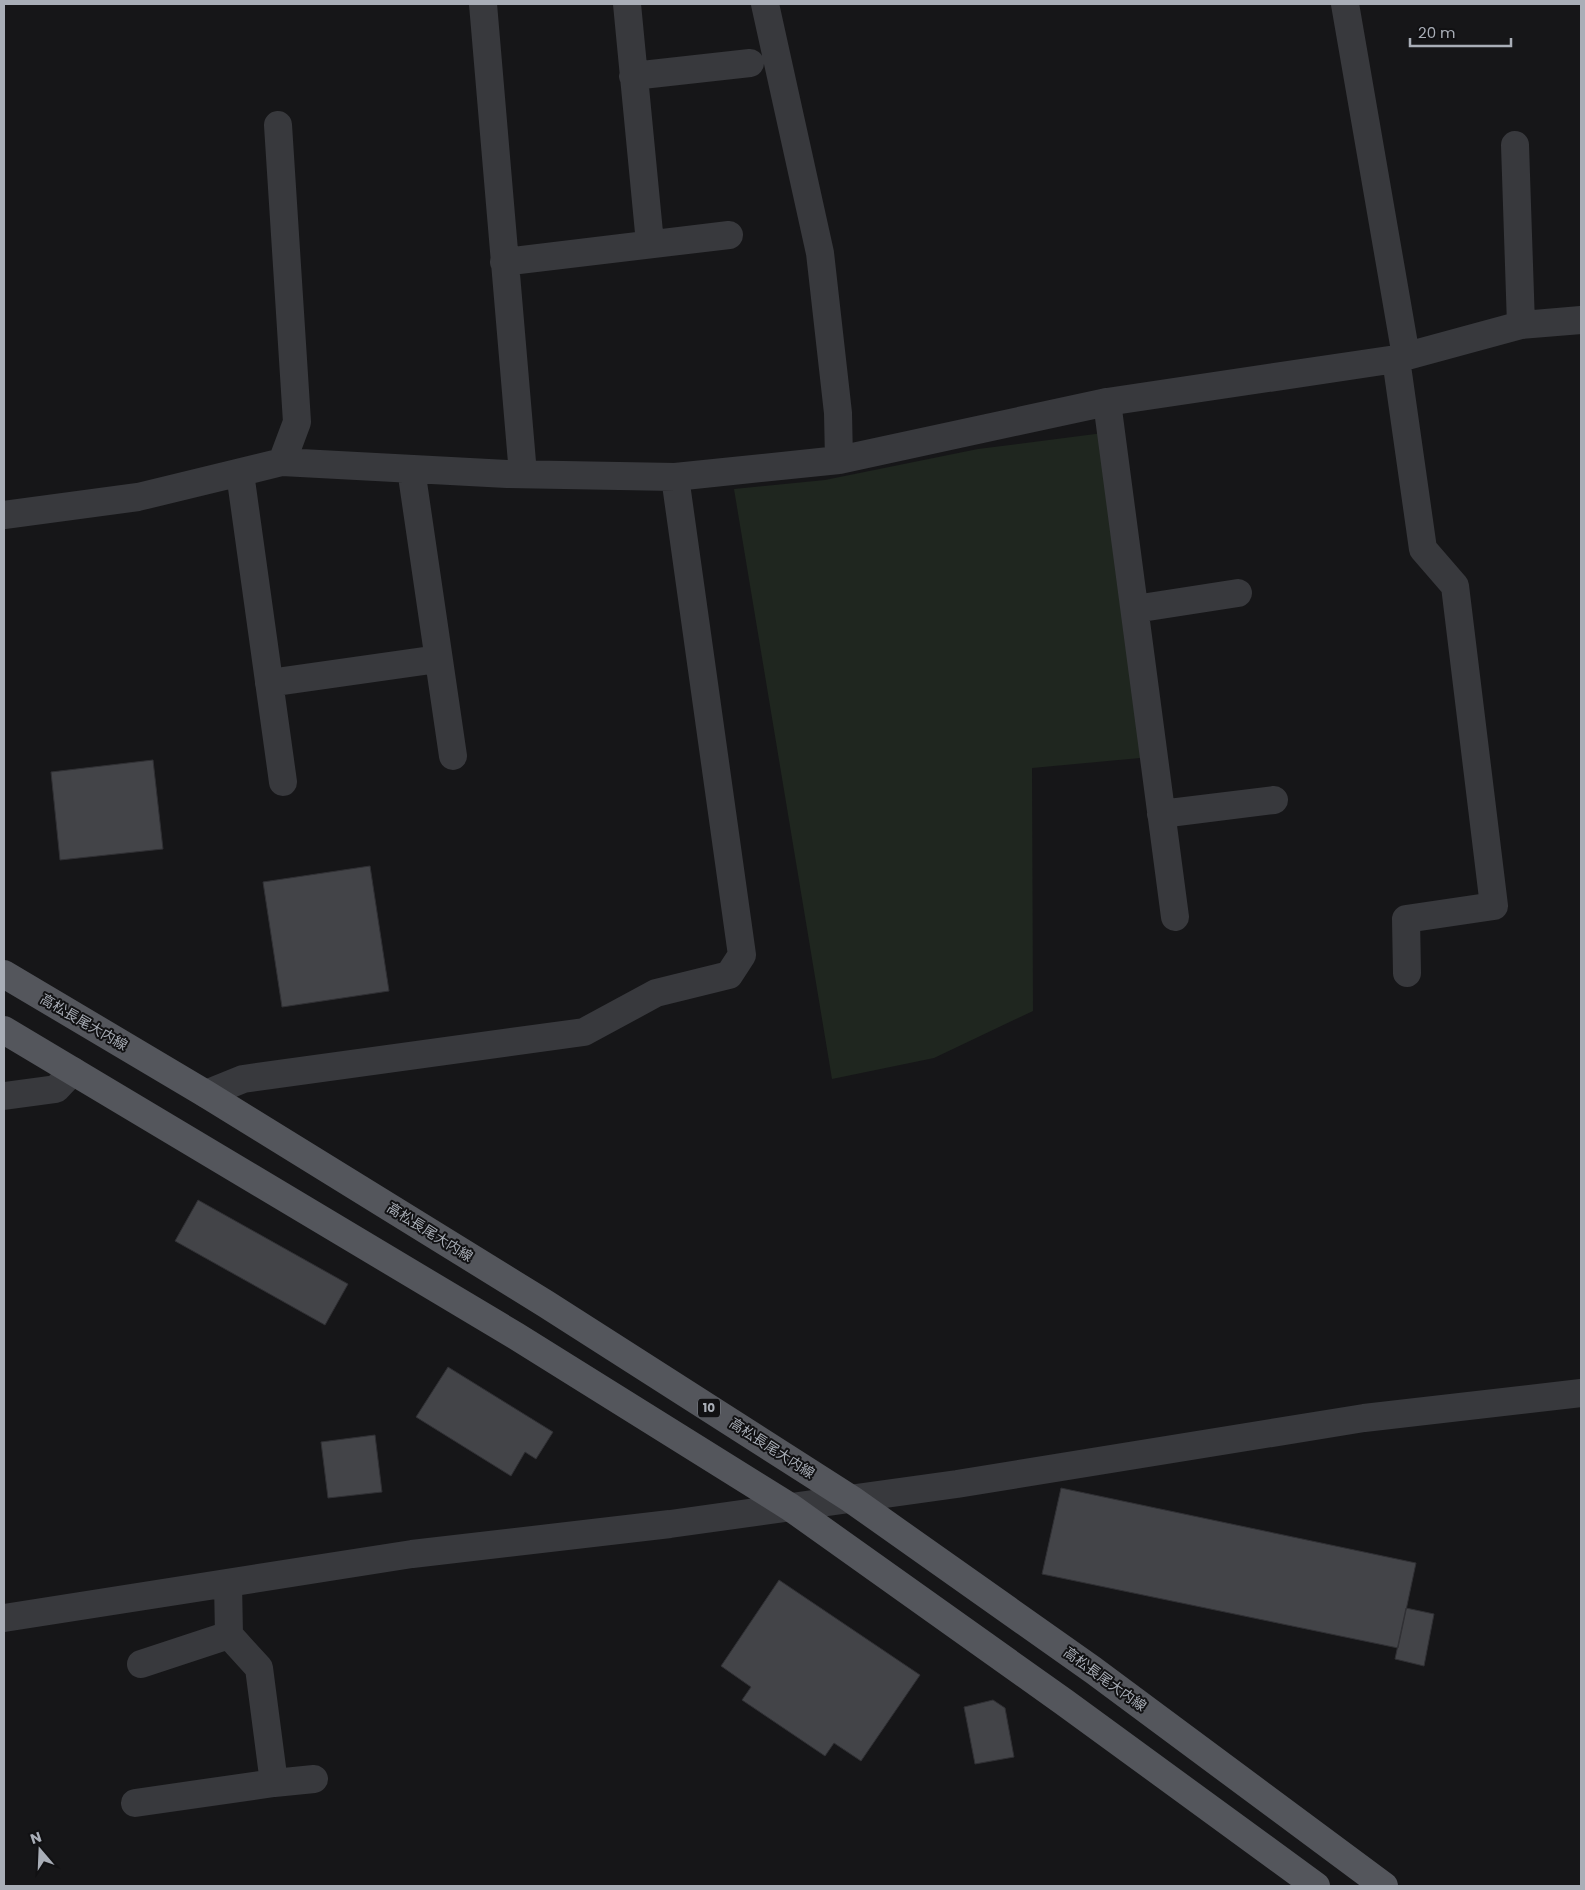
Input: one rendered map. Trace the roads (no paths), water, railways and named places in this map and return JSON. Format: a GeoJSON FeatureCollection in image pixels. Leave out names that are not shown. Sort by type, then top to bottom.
{"type":"FeatureCollection","features":[{"type":"Feature","properties":{"kind":"main road","name":"高松長尾大内線"},"geometry":{"type":"LineString","coordinates":[[4,974],[206,1094],[546,1304],[851,1499],[1093,1670],[1384,1886]]}},
{"type":"Feature","properties":{"kind":"main road"},"geometry":{"type":"LineString","coordinates":[[4,1030],[516,1336],[790,1507],[1064,1702],[1316,1886]]}},
{"type":"Feature","properties":{"kind":"street"},"geometry":{"type":"LineString","coordinates":[[483,4],[522,474]]}},
{"type":"Feature","properties":{"kind":"street"},"geometry":{"type":"LineString","coordinates":[[626,4],[650,243]]}},
{"type":"Feature","properties":{"kind":"street"},"geometry":{"type":"LineString","coordinates":[[764,4],[820,254],[838,413],[839,460]]}},
{"type":"Feature","properties":{"kind":"street"},"geometry":{"type":"LineString","coordinates":[[1345,4],[1401,358],[1423,549],[1455,586],[1494,906],[1406,919],[1408,972]]}},
{"type":"Feature","properties":{"kind":"street"},"geometry":{"type":"LineString","coordinates":[[633,76],[750,62]]}},
{"type":"Feature","properties":{"kind":"street"},"geometry":{"type":"LineString","coordinates":[[278,125],[297,422],[282,462]]}},
{"type":"Feature","properties":{"kind":"street"},"geometry":{"type":"LineString","coordinates":[[1515,145],[1521,325]]}},
{"type":"Feature","properties":{"kind":"street"},"geometry":{"type":"LineString","coordinates":[[504,262],[729,235]]}},
{"type":"Feature","properties":{"kind":"street"},"geometry":{"type":"LineString","coordinates":[[4,515],[138,497],[282,462],[522,474],[675,477],[839,460],[1107,402],[1401,358],[1521,325],[1581,320]]}},
{"type":"Feature","properties":{"kind":"street"},"geometry":{"type":"LineString","coordinates":[[1107,402],[1175,918]]}},
{"type":"Feature","properties":{"kind":"street"},"geometry":{"type":"LineString","coordinates":[[411,469],[452,756]]}},
{"type":"Feature","properties":{"kind":"street"},"geometry":{"type":"LineString","coordinates":[[240,473],[283,782]]}},
{"type":"Feature","properties":{"kind":"street"},"geometry":{"type":"LineString","coordinates":[[206,1094],[242,1079],[584,1032],[656,993],[729,975],[742,955],[675,477]]}},
{"type":"Feature","properties":{"kind":"street"},"geometry":{"type":"LineString","coordinates":[[1135,609],[1238,593]]}},
{"type":"Feature","properties":{"kind":"street"},"geometry":{"type":"LineString","coordinates":[[268,683],[438,658]]}},
{"type":"Feature","properties":{"kind":"street"},"geometry":{"type":"LineString","coordinates":[[1161,814],[1274,800]]}},
{"type":"Feature","properties":{"kind":"street"},"geometry":{"type":"LineString","coordinates":[[4,1096],[56,1089],[73,1071]]}},
{"type":"Feature","properties":{"kind":"street"},"geometry":{"type":"LineString","coordinates":[[4,1618],[412,1554],[660,1525],[967,1482],[1364,1418],[1581,1393]]}},
{"type":"Feature","properties":{"kind":"street"},"geometry":{"type":"LineString","coordinates":[[228,1583],[229,1635],[259,1668],[274,1783]]}},
{"type":"Feature","properties":{"kind":"street"},"geometry":{"type":"LineString","coordinates":[[141,1664],[229,1635]]}},
{"type":"Feature","properties":{"kind":"street"},"geometry":{"type":"LineString","coordinates":[[135,1803],[314,1779]]}}]}
